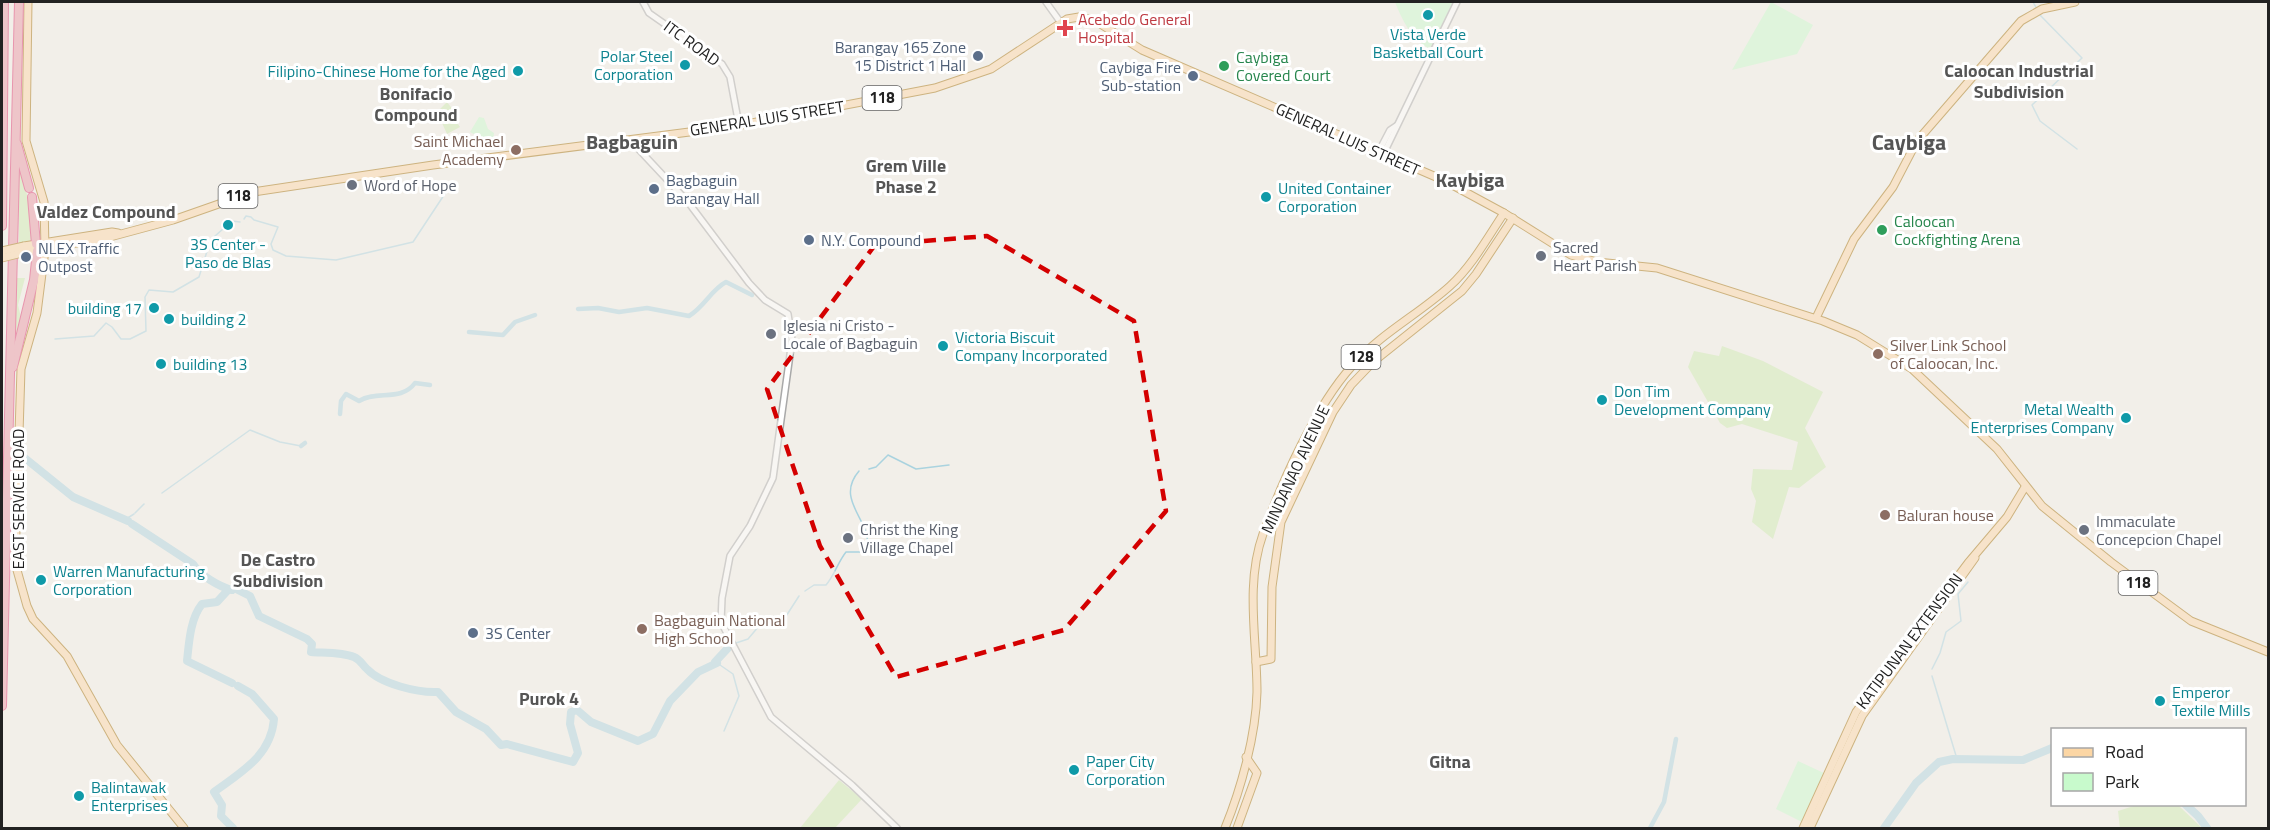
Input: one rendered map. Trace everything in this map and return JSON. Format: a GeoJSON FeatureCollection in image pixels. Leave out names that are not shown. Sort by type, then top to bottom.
{"type":"FeatureCollection","features":[{"type":"Feature","properties":{"kind":"highway"},"geometry":{"type":"LineString","coordinates":[[2,226],[4,2]]}},
{"type":"Feature","properties":{"kind":"highway"},"geometry":{"type":"LineString","coordinates":[[2,706],[19,2]]}},
{"type":"Feature","properties":{"kind":"highway"},"geometry":{"type":"LineString","coordinates":[[2,81],[3,64]]}},
{"type":"Feature","properties":{"kind":"highway"},"geometry":{"type":"LineString","coordinates":[[16,104],[16,141],[29,188]]}},
{"type":"Feature","properties":{"kind":"highway"},"geometry":{"type":"LineString","coordinates":[[8,398],[19,338],[41,247],[32,197]]}},
{"type":"Feature","properties":{"kind":"main road","name":"EAST SERVICE ROAD"},"geometry":{"type":"LineString","coordinates":[[28,2],[26,141],[42,194],[45,221],[41,247],[38,313],[20,380],[15,563],[31,615],[68,656],[117,745],[184,828]]}},
{"type":"Feature","properties":{"kind":"main road"},"geometry":{"type":"LineString","coordinates":[[1816,318],[1854,239],[1893,187],[1917,141],[2019,23],[2038,11],[2075,2]]}},
{"type":"Feature","properties":{"kind":"main road","name":"GENERAL LUIS STREET"},"geometry":{"type":"LineString","coordinates":[[41,247],[171,221],[253,192],[433,165],[739,125],[931,89],[991,69],[1061,23],[1075,17],[1088,18],[1143,50],[1443,180],[1511,222],[1578,258],[1652,266],[1816,318],[1863,338],[1912,369],[1997,449],[2042,506],[2084,541],[2191,621],[2268,652]]}},
{"type":"Feature","properties":{"kind":"main road","name":"MINDANAO AVENUE"},"geometry":{"type":"LineString","coordinates":[[1225,828],[1244,780],[1257,695],[1254,602],[1263,535],[1286,480],[1329,397],[1352,364],[1453,283],[1502,216]]}},
{"type":"Feature","properties":{"kind":"main road"},"geometry":{"type":"LineString","coordinates":[[35,220],[40,223],[45,221]]}},
{"type":"Feature","properties":{"kind":"main road","name":"MINDANAO AVENUE"},"geometry":{"type":"LineString","coordinates":[[1256,662],[1271,659],[1272,587],[1278,539],[1284,514],[1339,402],[1372,362],[1462,291],[1511,222]]}},
{"type":"Feature","properties":{"kind":"main road","name":"118"},"geometry":{"type":"LineString","coordinates":[[2,251],[41,247]]}},
{"type":"Feature","properties":{"kind":"main road","name":"118"},"geometry":{"type":"LineString","coordinates":[[2,258],[25,249]]}},
{"type":"Feature","properties":{"kind":"main road"},"geometry":{"type":"LineString","coordinates":[[1403,322],[1410,332]]}},
{"type":"Feature","properties":{"kind":"main road","name":"KATIPUNAN EXTENSION"},"geometry":{"type":"LineString","coordinates":[[1803,828],[1856,712],[1937,603],[2007,517],[2025,487]]}},
{"type":"Feature","properties":{"kind":"main road"},"geometry":{"type":"LineString","coordinates":[[1263,535],[1278,539]]}},
{"type":"Feature","properties":{"kind":"main road","name":"KATIPUNAN EXTENSION"},"geometry":{"type":"LineString","coordinates":[[1810,828],[1862,716],[1954,591],[1976,556]]}},
{"type":"Feature","properties":{"kind":"main road"},"geometry":{"type":"LineString","coordinates":[[1238,828],[1257,773],[1246,757]]}},
{"type":"Feature","properties":{"kind":"street","name":"ITC ROAD"},"geometry":{"type":"LineString","coordinates":[[643,2],[650,13],[711,54],[722,64],[730,77],[739,125]]}},
{"type":"Feature","properties":{"kind":"street"},"geometry":{"type":"LineString","coordinates":[[1046,2],[1061,23]]}},
{"type":"Feature","properties":{"kind":"street"},"geometry":{"type":"LineString","coordinates":[[1380,154],[1457,2]]}},
{"type":"Feature","properties":{"kind":"street"},"geometry":{"type":"LineString","coordinates":[[630,140],[688,202],[749,283],[765,300],[786,312],[791,321],[792,340],[773,478],[750,525],[730,556],[725,576],[721,622],[766,709],[778,724],[852,785],[897,828]]}},
{"type":"Feature","properties":{"kind":"highlighted area"},"geometry":{"type":"Polygon","coordinates":[[[987,236],[1134,321],[1166,511],[1064,630],[896,677],[820,546],[767,389],[875,245],[987,236]]]}},
{"type":"Feature","properties":{"kind":"green space"},"geometry":{"type":"Polygon","coordinates":[[[1395,2],[1453,2],[1430,49],[1413,35],[1395,2]]]}},
{"type":"Feature","properties":{"kind":"green space"},"geometry":{"type":"Polygon","coordinates":[[[1771,2],[1813,25],[1797,54],[1732,70],[1771,2]]]}},
{"type":"Feature","properties":{"kind":"green space"},"geometry":{"type":"Polygon","coordinates":[[[447,102],[457,115],[454,118],[460,127],[447,134],[437,112],[447,102]]]}},
{"type":"Feature","properties":{"kind":"green space"},"geometry":{"type":"Polygon","coordinates":[[[479,117],[484,118],[488,129],[494,133],[493,140],[488,142],[470,132],[479,117]]]}},
{"type":"Feature","properties":{"kind":"green space"},"geometry":{"type":"Polygon","coordinates":[[[19,166],[29,204],[32,234],[30,243],[19,244],[19,166]]]}},
{"type":"Feature","properties":{"kind":"green space"},"geometry":{"type":"Polygon","coordinates":[[[17,278],[25,278],[18,305],[21,317],[15,337],[17,278]]]}},
{"type":"Feature","properties":{"kind":"green space"},"geometry":{"type":"Polygon","coordinates":[[[1722,346],[1763,361],[1823,392],[1805,428],[1826,467],[1799,488],[1789,487],[1773,539],[1752,522],[1756,501],[1751,489],[1753,469],[1792,470],[1798,442],[1742,424],[1727,428],[1720,423],[1688,367],[1694,351],[1719,356],[1722,346]]]}},
{"type":"Feature","properties":{"kind":"green space"},"geometry":{"type":"Polygon","coordinates":[[[1798,761],[1826,774],[1804,823],[1776,809],[1798,761]]]}},
{"type":"Feature","properties":{"kind":"green space"},"geometry":{"type":"Polygon","coordinates":[[[839,780],[862,799],[835,828],[800,828],[839,780]]]}},
{"type":"Feature","properties":{"kind":"green space"},"geometry":{"type":"Polygon","coordinates":[[[2134,806],[2179,806],[2202,828],[2120,828],[2118,811],[2134,806]]]}},
{"type":"Feature","properties":{"kind":"waterway"},"geometry":{"type":"LineString","coordinates":[[2033,2],[2037,9]]}},
{"type":"Feature","properties":{"kind":"waterway"},"geometry":{"type":"LineString","coordinates":[[2039,14],[2082,58],[2032,105],[2040,121],[2077,149]]}},
{"type":"Feature","properties":{"kind":"waterway"},"geometry":{"type":"LineString","coordinates":[[244,219],[246,216],[251,217],[278,227],[271,244],[273,250],[286,256],[336,260],[413,242],[446,192]]}},
{"type":"Feature","properties":{"kind":"waterway"},"geometry":{"type":"LineString","coordinates":[[55,339],[94,336],[106,323],[121,339],[130,339],[146,331],[145,297],[149,290],[173,292],[199,277],[208,248],[215,236],[232,221],[240,222]]}},
{"type":"Feature","properties":{"kind":"waterway"},"geometry":{"type":"LineString","coordinates":[[578,309],[598,308],[619,312],[647,308],[689,316],[726,282],[752,295]]}},
{"type":"Feature","properties":{"kind":"waterway"},"geometry":{"type":"LineString","coordinates":[[469,332],[503,335],[515,322],[535,315]]}},
{"type":"Feature","properties":{"kind":"waterway"},"geometry":{"type":"LineString","coordinates":[[340,414],[341,401],[346,394],[359,401],[373,396],[403,392],[415,383],[430,385]]}},
{"type":"Feature","properties":{"kind":"waterway"},"geometry":{"type":"LineString","coordinates":[[162,493],[250,430],[280,442],[301,446]]}},
{"type":"Feature","properties":{"kind":"waterway"},"geometry":{"type":"LineString","coordinates":[[301,446],[305,443]]}},
{"type":"Feature","properties":{"kind":"waterway"},"geometry":{"type":"LineString","coordinates":[[21,455],[73,497],[128,521]]}},
{"type":"Feature","properties":{"kind":"waterway"},"geometry":{"type":"LineString","coordinates":[[869,469],[876,467],[888,455],[916,469],[949,465]]}},
{"type":"Feature","properties":{"kind":"waterway"},"geometry":{"type":"LineString","coordinates":[[805,591],[814,585],[826,585],[846,552],[861,552],[867,546],[867,537],[850,491],[852,482],[859,471]]}},
{"type":"Feature","properties":{"kind":"waterway"},"geometry":{"type":"LineString","coordinates":[[135,513],[144,504]]}},
{"type":"Feature","properties":{"kind":"waterway"},"geometry":{"type":"LineString","coordinates":[[126,519],[134,514]]}},
{"type":"Feature","properties":{"kind":"waterway"},"geometry":{"type":"LineString","coordinates":[[132,524],[193,564],[210,580],[232,590]]}},
{"type":"Feature","properties":{"kind":"waterway"},"geometry":{"type":"LineString","coordinates":[[1932,669],[1940,653],[1946,632],[1961,621],[1958,594],[1968,582]]}},
{"type":"Feature","properties":{"kind":"waterway"},"geometry":{"type":"LineString","coordinates":[[228,590],[217,602],[202,604],[198,610],[191,631],[187,661],[232,683]]}},
{"type":"Feature","properties":{"kind":"waterway"},"geometry":{"type":"LineString","coordinates":[[238,590],[250,596],[259,616],[307,639],[312,644],[311,652],[349,655],[373,674],[390,683],[420,691],[438,692],[456,712],[486,729],[501,745],[507,744],[573,762],[578,753],[570,724],[571,712],[577,710],[591,722],[638,741],[653,734],[670,701],[698,672],[717,663]]}},
{"type":"Feature","properties":{"kind":"waterway"},"geometry":{"type":"LineString","coordinates":[[736,643],[748,639],[759,626],[781,624],[799,596]]}},
{"type":"Feature","properties":{"kind":"waterway"},"geometry":{"type":"LineString","coordinates":[[715,662],[728,648]]}},
{"type":"Feature","properties":{"kind":"waterway"},"geometry":{"type":"LineString","coordinates":[[720,665],[733,674],[739,696],[724,731]]}},
{"type":"Feature","properties":{"kind":"waterway"},"geometry":{"type":"LineString","coordinates":[[1932,676],[1957,759]]}},
{"type":"Feature","properties":{"kind":"waterway"},"geometry":{"type":"LineString","coordinates":[[233,828],[221,816],[222,805],[214,792],[244,770],[261,753],[272,732],[274,719],[252,694],[238,686]]}},
{"type":"Feature","properties":{"kind":"waterway"},"geometry":{"type":"LineString","coordinates":[[1650,828],[1664,802],[1676,739]]}},
{"type":"Feature","properties":{"kind":"waterway"},"geometry":{"type":"LineString","coordinates":[[1884,828],[1916,783],[1939,762],[1953,759],[2023,760],[2051,748]]}},
{"type":"Feature","properties":{"kind":"waterway"},"geometry":{"type":"LineString","coordinates":[[2187,806],[2207,828]]}},
{"type":"Feature","properties":{"kind":"waterway"},"geometry":{"type":"LineString","coordinates":[[2236,828],[2245,828]]}},
{"type":"Feature","properties":{"kind":"place","name":"Vista Verde Basketball Court"},"geometry":{"type":"Point","coordinates":[1428,15]}},
{"type":"Feature","properties":{"kind":"place","name":"Acebedo General Hospital"},"geometry":{"type":"Point","coordinates":[1065,28]}},
{"type":"Feature","properties":{"kind":"place","name":"Barangay 165 Zone 15 District 1 Hall"},"geometry":{"type":"Point","coordinates":[978,56]}},
{"type":"Feature","properties":{"kind":"place","name":"Polar Steel Corporation"},"geometry":{"type":"Point","coordinates":[685,65]}},
{"type":"Feature","properties":{"kind":"place","name":"Caybiga Covered Court"},"geometry":{"type":"Point","coordinates":[1224,66]}},
{"type":"Feature","properties":{"kind":"place","name":"Filipino-Chinese Home for the Aged"},"geometry":{"type":"Point","coordinates":[518,71]}},
{"type":"Feature","properties":{"kind":"place","name":"Caybiga Fire Sub-station"},"geometry":{"type":"Point","coordinates":[1193,76]}},
{"type":"Feature","properties":{"kind":"place","name":"Saint Michael Academy"},"geometry":{"type":"Point","coordinates":[516,150]}},
{"type":"Feature","properties":{"kind":"place","name":"Word of Hope"},"geometry":{"type":"Point","coordinates":[352,185]}},
{"type":"Feature","properties":{"kind":"place","name":"Bagbaguin Barangay Hall"},"geometry":{"type":"Point","coordinates":[654,189]}},
{"type":"Feature","properties":{"kind":"place","name":"United Container Corporation"},"geometry":{"type":"Point","coordinates":[1266,197]}},
{"type":"Feature","properties":{"kind":"place","name":"3S Center - Paso de Blas"},"geometry":{"type":"Point","coordinates":[228,225]}},
{"type":"Feature","properties":{"kind":"place","name":"Caloocan Cockfighting Arena"},"geometry":{"type":"Point","coordinates":[1882,230]}},
{"type":"Feature","properties":{"kind":"place","name":"N.Y. Compound"},"geometry":{"type":"Point","coordinates":[809,240]}},
{"type":"Feature","properties":{"kind":"place","name":"Sacred Heart Parish"},"geometry":{"type":"Point","coordinates":[1541,256]}},
{"type":"Feature","properties":{"kind":"place","name":"NLEX Traffic Outpost"},"geometry":{"type":"Point","coordinates":[26,257]}},
{"type":"Feature","properties":{"kind":"place","name":"building 17"},"geometry":{"type":"Point","coordinates":[154,308]}},
{"type":"Feature","properties":{"kind":"place","name":"building 2"},"geometry":{"type":"Point","coordinates":[169,319]}},
{"type":"Feature","properties":{"kind":"place","name":"Iglesia ni Cristo - Locale of Bagbaguin"},"geometry":{"type":"Point","coordinates":[771,334]}},
{"type":"Feature","properties":{"kind":"place","name":"Victoria Biscuit Company Incorporated"},"geometry":{"type":"Point","coordinates":[943,346]}},
{"type":"Feature","properties":{"kind":"place","name":"Silver Link School of Caloocan, Inc."},"geometry":{"type":"Point","coordinates":[1878,354]}},
{"type":"Feature","properties":{"kind":"place","name":"building 13"},"geometry":{"type":"Point","coordinates":[161,364]}},
{"type":"Feature","properties":{"kind":"place","name":"Don Tim Development Company"},"geometry":{"type":"Point","coordinates":[1602,400]}},
{"type":"Feature","properties":{"kind":"place","name":"Metal Wealth Enterprises Company"},"geometry":{"type":"Point","coordinates":[2126,418]}},
{"type":"Feature","properties":{"kind":"place","name":"Baluran house"},"geometry":{"type":"Point","coordinates":[1885,515]}},
{"type":"Feature","properties":{"kind":"place","name":"Immaculate Concepcion Chapel"},"geometry":{"type":"Point","coordinates":[2084,530]}},
{"type":"Feature","properties":{"kind":"place","name":"Christ the King Village Chapel"},"geometry":{"type":"Point","coordinates":[848,538]}},
{"type":"Feature","properties":{"kind":"place","name":"Warren Manufacturing Corporation"},"geometry":{"type":"Point","coordinates":[41,580]}},
{"type":"Feature","properties":{"kind":"place","name":"Bagbaguin National High School"},"geometry":{"type":"Point","coordinates":[642,629]}},
{"type":"Feature","properties":{"kind":"place","name":"3S Center"},"geometry":{"type":"Point","coordinates":[473,633]}},
{"type":"Feature","properties":{"kind":"place","name":"Emperor Textile Mills"},"geometry":{"type":"Point","coordinates":[2160,701]}},
{"type":"Feature","properties":{"kind":"place","name":"Paper City Corporation"},"geometry":{"type":"Point","coordinates":[1074,770]}},
{"type":"Feature","properties":{"kind":"place","name":"Balintawak Enterprises"},"geometry":{"type":"Point","coordinates":[79,796]}},
{"type":"Feature","properties":{"kind":"district","name":"Caloocan Industrial Subdivision"},"geometry":{"type":"Point","coordinates":[2019,82]}},
{"type":"Feature","properties":{"kind":"district","name":"Bonifacio Compound"},"geometry":{"type":"Point","coordinates":[416,104]}},
{"type":"Feature","properties":{"kind":"district","name":"Bagbaguin"},"geometry":{"type":"Point","coordinates":[632,142]}},
{"type":"Feature","properties":{"kind":"district","name":"Caybiga"},"geometry":{"type":"Point","coordinates":[1909,142]}},
{"type":"Feature","properties":{"kind":"district","name":"Grem Ville Phase 2"},"geometry":{"type":"Point","coordinates":[906,176]}},
{"type":"Feature","properties":{"kind":"district","name":"Kaybiga"},"geometry":{"type":"Point","coordinates":[1470,180]}},
{"type":"Feature","properties":{"kind":"district","name":"Valdez Compound"},"geometry":{"type":"Point","coordinates":[106,212]}},
{"type":"Feature","properties":{"kind":"district","name":"De Castro Subdivision"},"geometry":{"type":"Point","coordinates":[278,570]}},
{"type":"Feature","properties":{"kind":"district","name":"Purok 4"},"geometry":{"type":"Point","coordinates":[549,699]}},
{"type":"Feature","properties":{"kind":"district","name":"Gitna"},"geometry":{"type":"Point","coordinates":[1450,762]}}]}
